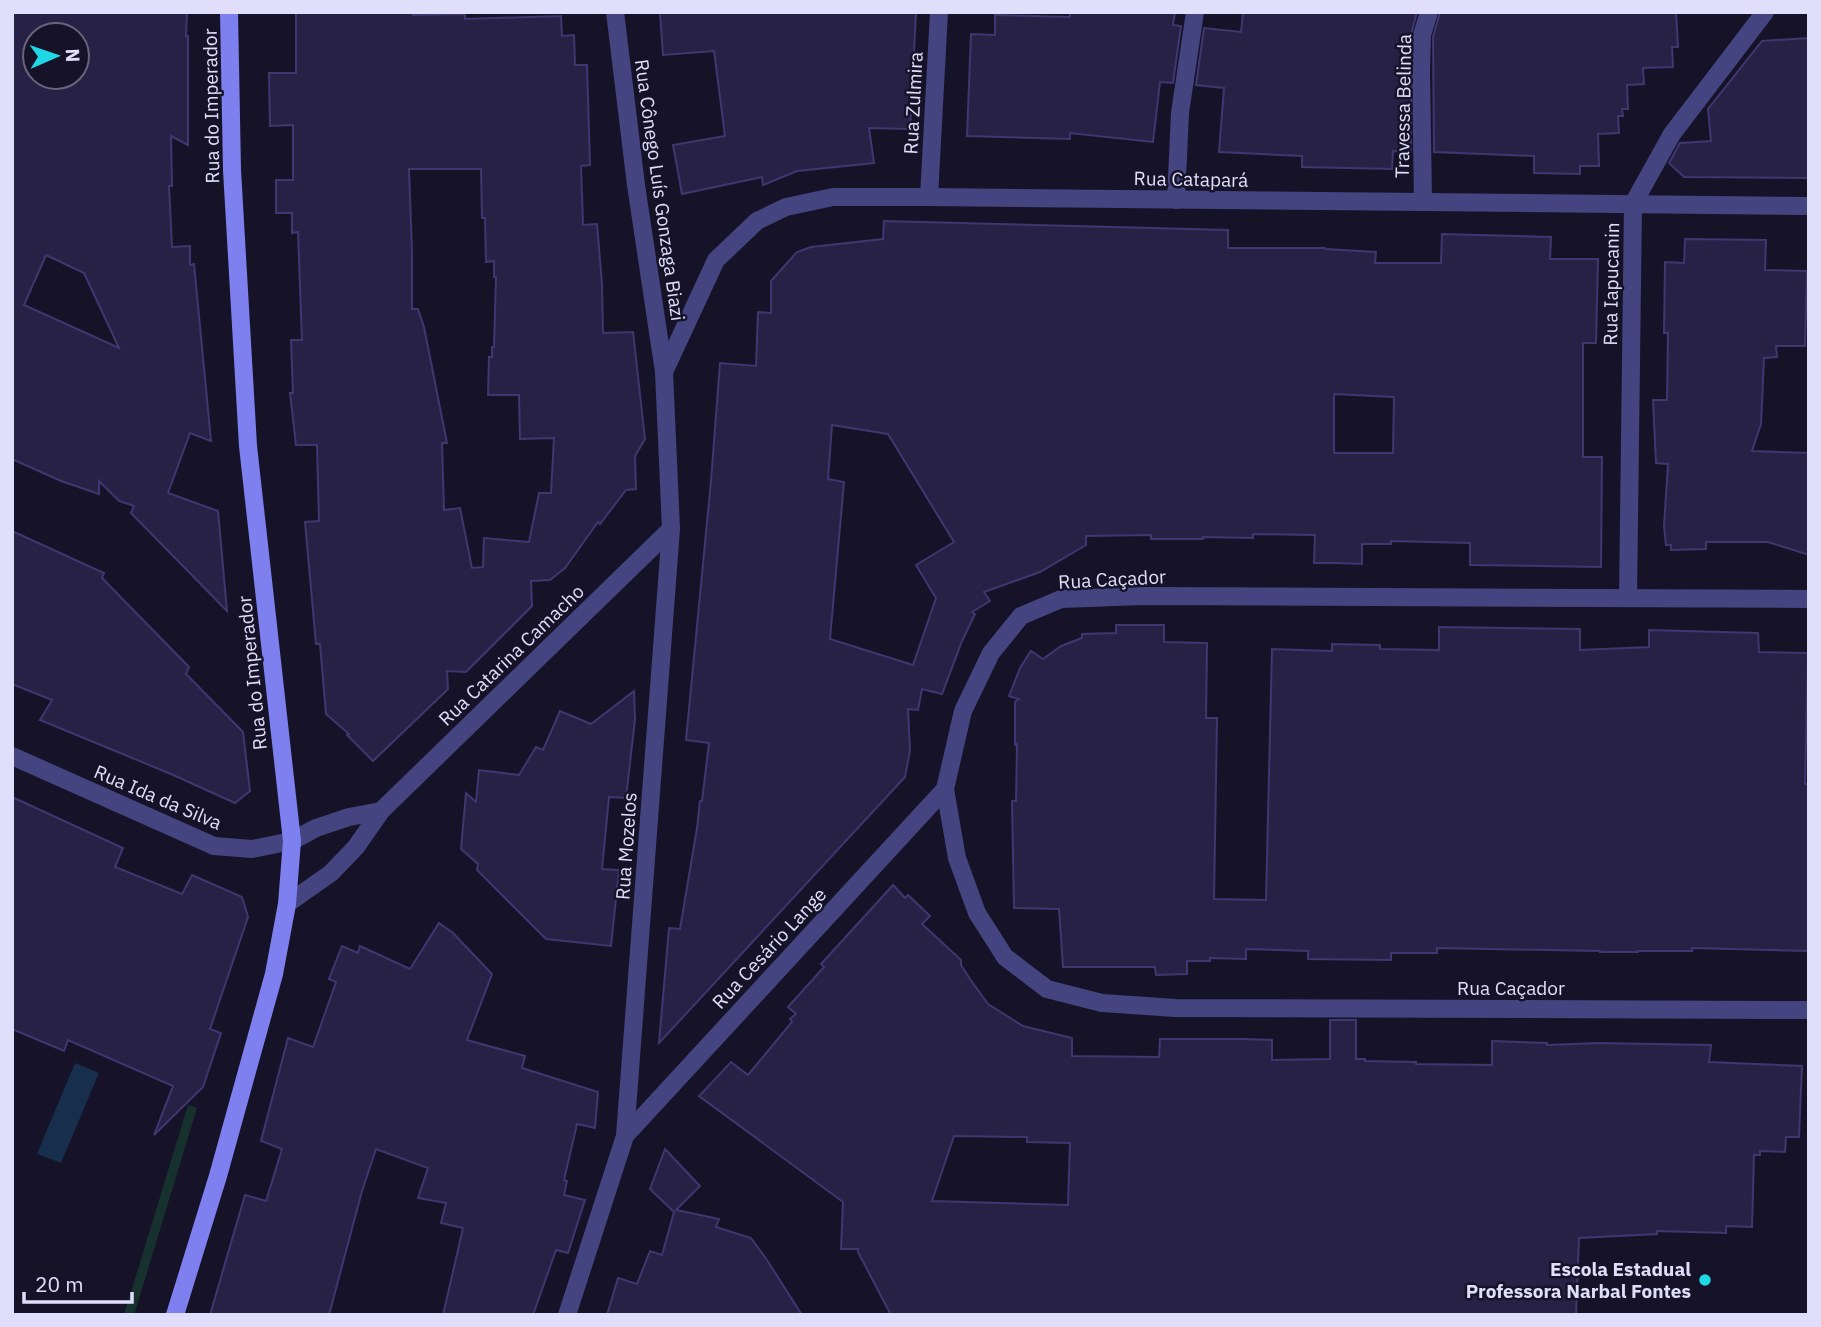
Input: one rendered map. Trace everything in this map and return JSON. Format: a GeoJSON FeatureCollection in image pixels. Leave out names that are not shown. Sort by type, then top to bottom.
{"type":"FeatureCollection","features":[{"type":"Feature","properties":{"kind":"street","name":"Rua do Imperador"},"geometry":{"type":"LineString","coordinates":[[176,1315],[274,974],[287,904],[292,841],[248,446],[232,170],[229,12]]}},
{"type":"Feature","properties":{"kind":"street","name":"Rua Cônego Luís Gonzaga Biazi"},"geometry":{"type":"LineString","coordinates":[[615,12],[636,185],[664,372]]}},
{"type":"Feature","properties":{"kind":"street","name":"Rua Zulmira"},"geometry":{"type":"LineString","coordinates":[[929,197],[939,12]]}},
{"type":"Feature","properties":{"kind":"street"},"geometry":{"type":"LineString","coordinates":[[1176,200],[1180,113],[1195,12]]}},
{"type":"Feature","properties":{"kind":"street","name":"Travessa Belinda"},"geometry":{"type":"LineString","coordinates":[[1423,202],[1422,35],[1429,12]]}},
{"type":"Feature","properties":{"kind":"street","name":"Rua Iapucanin"},"geometry":{"type":"LineString","coordinates":[[1628,598],[1633,204],[1672,134],[1765,12]]}},
{"type":"Feature","properties":{"kind":"street","name":"Rua Catapará"},"geometry":{"type":"LineString","coordinates":[[664,372],[716,260],[757,221],[786,207],[833,197],[1809,206]]}},
{"type":"Feature","properties":{"kind":"street","name":"Rua Mozelos"},"geometry":{"type":"LineString","coordinates":[[567,1315],[625,1136],[671,529],[664,372]]}},
{"type":"Feature","properties":{"kind":"street","name":"Rua Catarina Camacho"},"geometry":{"type":"LineString","coordinates":[[287,904],[331,873],[356,847],[381,811],[671,529]]}},
{"type":"Feature","properties":{"kind":"street","name":"Rua Caçador"},"geometry":{"type":"LineString","coordinates":[[1809,599],[1142,596],[1060,599],[1021,616],[991,653],[963,711],[945,789],[957,858],[977,914],[1005,957],[1047,989],[1102,1003],[1175,1008],[1809,1010]]}},
{"type":"Feature","properties":{"kind":"street","name":"Rua Ida da Silva"},"geometry":{"type":"LineString","coordinates":[[12,756],[214,846],[252,849],[292,841]]}},
{"type":"Feature","properties":{"kind":"street","name":"Rua Cesário Lange"},"geometry":{"type":"LineString","coordinates":[[625,1136],[945,789]]}},
{"type":"Feature","properties":{"kind":"street"},"geometry":{"type":"LineString","coordinates":[[292,841],[316,828],[349,817],[381,811]]}},
{"type":"Feature","properties":{"kind":"green space"},"geometry":{"type":"Polygon","coordinates":[[[188,1105],[197,1108],[134,1315],[124,1315],[188,1105]]]}},
{"type":"Feature","properties":{"kind":"water"},"geometry":{"type":"Polygon","coordinates":[[[75,1063],[99,1073],[61,1163],[37,1154],[75,1063]]]}},
{"type":"Feature","properties":{"kind":"building"},"geometry":{"type":"Polygon","coordinates":[[[12,12],[187,12],[188,145],[171,136],[172,186],[169,186],[172,247],[190,246],[190,265],[194,264],[211,441],[190,433],[168,493],[218,511],[227,611],[131,513],[134,506],[119,501],[99,481],[99,494],[61,481],[12,459],[12,12]],[[46,255],[24,305],[119,348],[84,273],[46,255]]]}},
{"type":"Feature","properties":{"kind":"building"},"geometry":{"type":"Polygon","coordinates":[[[296,12],[465,14],[465,19],[561,16],[562,36],[574,35],[575,65],[587,65],[590,165],[581,166],[583,225],[597,224],[603,333],[633,332],[645,439],[635,456],[636,489],[626,490],[600,524],[598,522],[565,568],[550,580],[531,581],[532,606],[466,672],[447,671],[448,689],[373,761],[347,735],[349,734],[326,714],[320,644],[316,644],[305,522],[319,521],[317,445],[296,445],[290,393],[293,393],[291,340],[302,340],[298,232],[292,233],[292,213],[276,213],[276,180],[293,180],[293,125],[270,126],[269,73],[296,73],[296,12]],[[409,169],[412,309],[418,309],[424,327],[447,443],[442,443],[444,510],[460,508],[472,568],[483,567],[484,538],[529,542],[539,493],[551,493],[554,438],[520,439],[519,395],[488,395],[489,357],[492,357],[494,347],[496,277],[494,261],[486,262],[481,169],[409,169]]]}},
{"type":"Feature","properties":{"kind":"building"},"geometry":{"type":"Polygon","coordinates":[[[660,12],[916,12],[910,129],[869,128],[874,163],[797,171],[763,185],[762,177],[682,194],[673,145],[725,136],[714,51],[663,55],[660,12]]]}},
{"type":"Feature","properties":{"kind":"building"},"geometry":{"type":"Polygon","coordinates":[[[1070,12],[1175,12],[1173,25],[1181,26],[1173,83],[1160,82],[1153,142],[1070,133],[1070,139],[967,136],[971,34],[995,35],[995,15],[1070,17],[1070,12]]]}},
{"type":"Feature","properties":{"kind":"building"},"geometry":{"type":"Polygon","coordinates":[[[1243,12],[1417,12],[1411,35],[1411,152],[1393,151],[1392,169],[1302,167],[1302,156],[1219,152],[1224,88],[1196,85],[1204,28],[1241,32],[1243,12]]]}},
{"type":"Feature","properties":{"kind":"building"},"geometry":{"type":"Polygon","coordinates":[[[1440,12],[1676,12],[1678,47],[1672,47],[1673,67],[1643,68],[1644,84],[1627,85],[1628,109],[1622,109],[1623,116],[1618,116],[1619,133],[1598,134],[1599,166],[1580,166],[1580,174],[1534,173],[1534,156],[1434,152],[1433,37],[1440,12]]]}},
{"type":"Feature","properties":{"kind":"building"},"geometry":{"type":"Polygon","coordinates":[[[1809,38],[1809,178],[1684,177],[1669,163],[1680,143],[1711,141],[1708,109],[1762,41],[1809,38]]]}},
{"type":"Feature","properties":{"kind":"building"},"geometry":{"type":"Polygon","coordinates":[[[884,221],[1228,230],[1228,248],[1325,248],[1376,252],[1375,263],[1441,263],[1442,234],[1551,237],[1550,259],[1598,259],[1596,343],[1583,343],[1583,457],[1602,457],[1601,567],[1470,565],[1470,543],[1391,541],[1391,544],[1362,544],[1362,564],[1314,563],[1315,535],[1253,534],[1253,538],[1203,539],[1151,539],[1151,535],[1086,536],[1086,545],[1040,572],[984,592],[990,601],[972,612],[975,614],[942,694],[922,689],[918,710],[908,709],[910,751],[905,777],[659,1043],[669,928],[680,929],[709,743],[686,740],[720,363],[756,366],[758,312],[771,313],[771,281],[797,252],[811,247],[883,239],[884,221]],[[1334,394],[1334,453],[1393,453],[1394,397],[1334,394]],[[832,425],[828,479],[844,482],[830,639],[913,665],[936,598],[916,565],[954,542],[888,434],[832,425]]]}},
{"type":"Feature","properties":{"kind":"building"},"geometry":{"type":"Polygon","coordinates":[[[1685,239],[1766,240],[1765,270],[1807,271],[1805,346],[1776,346],[1777,357],[1764,358],[1761,424],[1752,451],[1809,453],[1809,555],[1768,542],[1706,542],[1706,549],[1671,550],[1671,545],[1666,545],[1664,526],[1668,464],[1656,463],[1653,400],[1667,400],[1665,262],[1684,263],[1685,239]]]}},
{"type":"Feature","properties":{"kind":"building"},"geometry":{"type":"Polygon","coordinates":[[[12,531],[104,573],[102,578],[189,667],[186,674],[243,732],[250,791],[235,803],[40,720],[52,700],[12,684],[12,531]]]}},
{"type":"Feature","properties":{"kind":"building"},"geometry":{"type":"Polygon","coordinates":[[[1116,625],[1164,625],[1164,642],[1207,643],[1206,718],[1217,718],[1214,899],[1266,900],[1272,649],[1332,651],[1332,644],[1380,645],[1380,649],[1439,650],[1439,627],[1580,629],[1580,650],[1649,647],[1649,630],[1758,633],[1759,652],[1808,653],[1805,784],[1809,784],[1809,951],[1692,948],[1692,951],[1600,952],[1437,948],[1437,953],[1391,953],[1391,960],[1308,959],[1308,951],[1246,949],[1246,959],[1210,958],[1210,961],[1187,961],[1187,974],[1156,975],[1155,967],[1063,967],[1059,909],[1014,908],[1012,801],[1016,801],[1015,702],[1019,699],[1009,696],[1020,668],[1031,651],[1043,659],[1061,646],[1082,638],[1082,634],[1116,633],[1116,625]]]}},
{"type":"Feature","properties":{"kind":"building"},"geometry":{"type":"Polygon","coordinates":[[[634,691],[635,719],[626,798],[609,797],[602,869],[619,870],[611,946],[546,939],[477,870],[478,864],[461,849],[466,793],[476,802],[479,770],[519,775],[536,747],[543,750],[560,711],[591,724],[634,691]]]}},
{"type":"Feature","properties":{"kind":"building"},"geometry":{"type":"Polygon","coordinates":[[[12,797],[123,848],[115,867],[182,894],[192,875],[242,897],[248,917],[210,1029],[221,1033],[203,1087],[154,1135],[173,1086],[68,1040],[64,1051],[12,1029],[12,797]]]}},
{"type":"Feature","properties":{"kind":"building"},"geometry":{"type":"Polygon","coordinates":[[[893,885],[905,898],[908,895],[930,916],[922,924],[961,960],[961,965],[988,1004],[1023,1026],[1072,1038],[1072,1056],[1159,1057],[1160,1039],[1245,1039],[1272,1040],[1272,1060],[1330,1059],[1330,1020],[1356,1020],[1356,1059],[1365,1061],[1492,1065],[1492,1041],[1547,1045],[1711,1045],[1709,1062],[1802,1066],[1799,1137],[1786,1137],[1785,1152],[1760,1151],[1760,1155],[1754,1155],[1752,1227],[1726,1226],[1726,1233],[1657,1231],[1657,1234],[1579,1238],[1576,1315],[891,1315],[858,1249],[841,1249],[843,1202],[699,1096],[731,1062],[748,1075],[792,1022],[790,1019],[796,1014],[788,1007],[824,967],[821,964],[893,885]],[[954,1136],[932,1201],[1068,1205],[1070,1143],[1027,1142],[1027,1137],[954,1136]]]}},
{"type":"Feature","properties":{"kind":"building"},"geometry":{"type":"Polygon","coordinates":[[[439,923],[453,933],[492,974],[467,1040],[525,1056],[522,1068],[598,1092],[595,1128],[577,1124],[564,1180],[567,1181],[564,1195],[585,1200],[568,1253],[556,1250],[533,1315],[443,1315],[463,1228],[441,1223],[446,1203],[418,1198],[428,1168],[376,1149],[329,1315],[210,1315],[245,1195],[266,1201],[282,1149],[261,1141],[288,1038],[313,1047],[336,982],[329,979],[342,946],[358,953],[360,946],[410,969],[439,923]]]}},
{"type":"Feature","properties":{"kind":"building"},"geometry":{"type":"Polygon","coordinates":[[[665,1149],[700,1186],[676,1210],[719,1219],[716,1227],[751,1238],[802,1315],[607,1315],[618,1278],[637,1284],[650,1251],[662,1255],[674,1212],[650,1189],[665,1149]]]}},
{"type":"Feature","properties":{"kind":"place","name":"Escola Estadual Professora Narbal Fontes"},"geometry":{"type":"Point","coordinates":[1705,1280]}}]}
